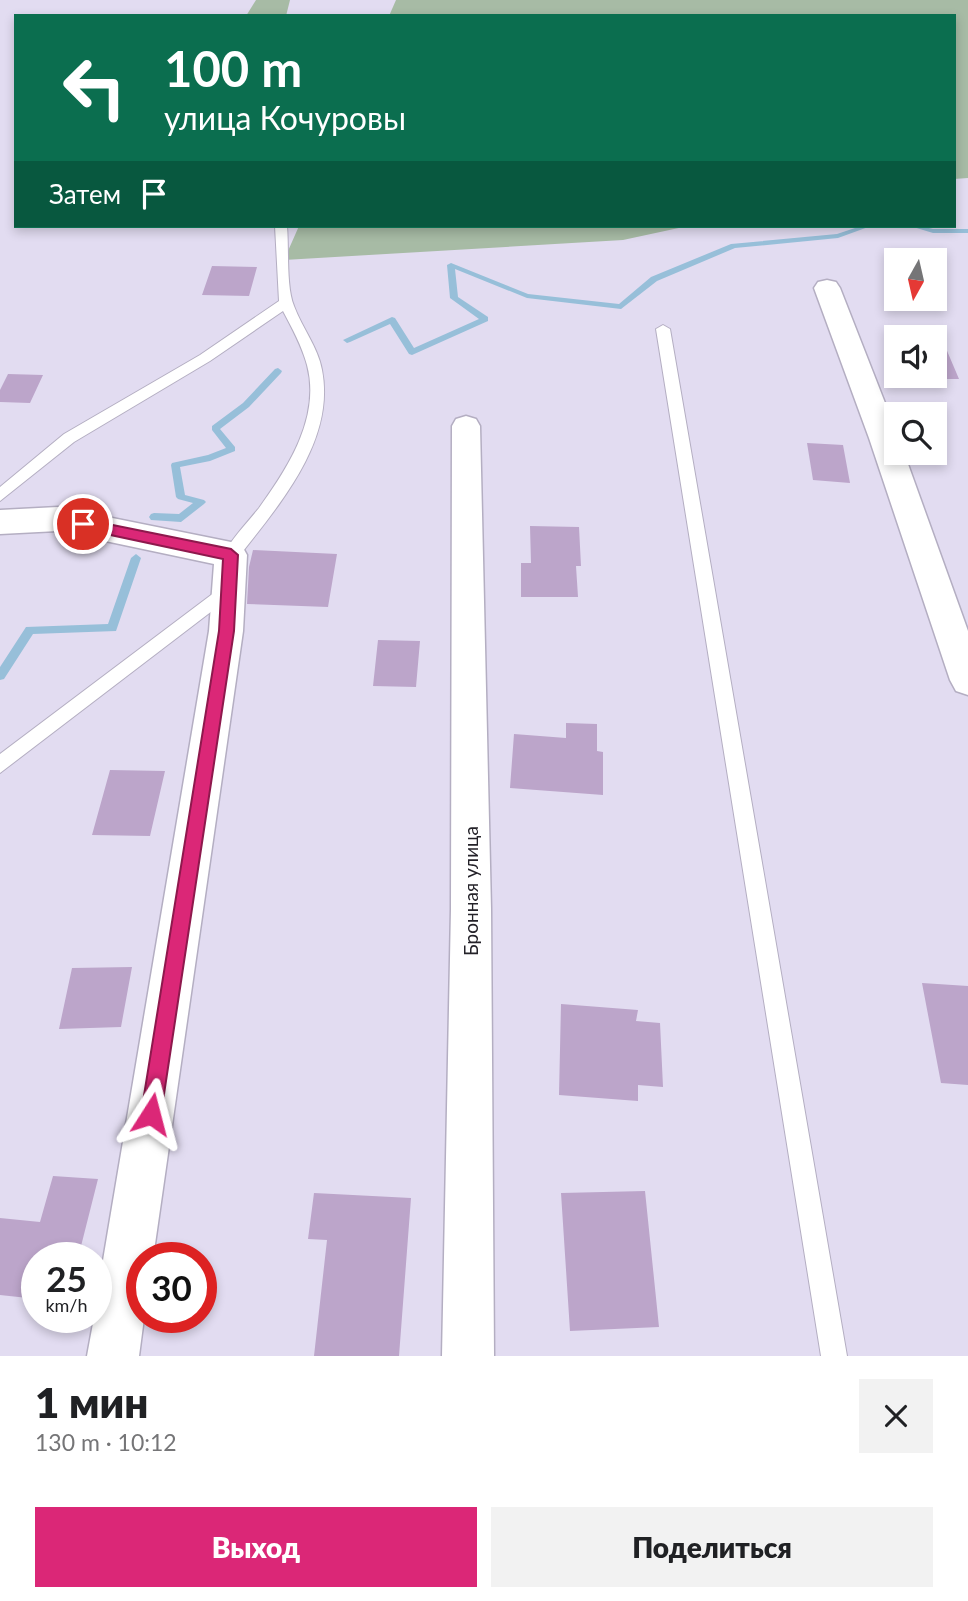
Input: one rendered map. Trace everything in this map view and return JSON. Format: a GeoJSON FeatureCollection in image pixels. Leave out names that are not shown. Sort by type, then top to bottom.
{"type":"FeatureCollection","features":[{"type":"Feature","properties":{"kind":"street"},"geometry":{"type":"LineString","coordinates":[[827,288],[884,438],[968,680]]}},
{"type":"Feature","properties":{"kind":"street","name":"Бронная улица"},"geometry":{"type":"LineString","coordinates":[[466,426],[471,909],[467,1356]]}},
{"type":"Feature","properties":{"kind":"street"},"geometry":{"type":"LineString","coordinates":[[0,522],[58,519],[229,572],[226,631],[113,1356]]}},
{"type":"Feature","properties":{"kind":"lane"},"geometry":{"type":"LineString","coordinates":[[0,765],[229,572],[305,446],[318,404],[316,371],[286,303],[281,228]]}},
{"type":"Feature","properties":{"kind":"lane"},"geometry":{"type":"LineString","coordinates":[[0,495],[69,438],[205,358],[286,303]]}},
{"type":"Feature","properties":{"kind":"lane"},"geometry":{"type":"LineString","coordinates":[[663,329],[834,1356]]}},
{"type":"Feature","properties":{"kind":"green space"},"geometry":{"type":"Polygon","coordinates":[[[256,0],[290,0],[286,14],[247,14],[256,0]]]}},
{"type":"Feature","properties":{"kind":"green space"},"geometry":{"type":"Polygon","coordinates":[[[396,0],[968,0],[968,178],[956,179],[956,14],[390,14],[396,0]]]}},
{"type":"Feature","properties":{"kind":"green space"},"geometry":{"type":"Polygon","coordinates":[[[298,228],[679,228],[623,240],[284,260],[298,228]]]}},
{"type":"Feature","properties":{"kind":"building"},"geometry":{"type":"Polygon","coordinates":[[[212,266],[257,267],[249,296],[202,295],[212,266]]]}},
{"type":"Feature","properties":{"kind":"building"},"geometry":{"type":"Polygon","coordinates":[[[947,351],[959,379],[947,379],[947,351]]]}},
{"type":"Feature","properties":{"kind":"building"},"geometry":{"type":"Polygon","coordinates":[[[8,374],[43,375],[30,403],[0,402],[0,390],[8,374]]]}},
{"type":"Feature","properties":{"kind":"building"},"geometry":{"type":"Polygon","coordinates":[[[807,443],[843,445],[850,483],[813,480],[807,443]]]}},
{"type":"Feature","properties":{"kind":"building"},"geometry":{"type":"Polygon","coordinates":[[[530,526],[579,527],[581,566],[576,566],[578,597],[521,597],[521,563],[531,563],[530,526]]]}},
{"type":"Feature","properties":{"kind":"building"},"geometry":{"type":"Polygon","coordinates":[[[253,550],[337,554],[328,607],[247,604],[253,550]]]}},
{"type":"Feature","properties":{"kind":"building"},"geometry":{"type":"Polygon","coordinates":[[[378,640],[420,641],[416,687],[373,686],[378,640]]]}},
{"type":"Feature","properties":{"kind":"building"},"geometry":{"type":"Polygon","coordinates":[[[566,723],[597,724],[597,751],[603,752],[603,795],[510,788],[514,734],[566,738],[566,723]]]}},
{"type":"Feature","properties":{"kind":"building"},"geometry":{"type":"Polygon","coordinates":[[[110,770],[165,771],[150,836],[92,835],[110,770]]]}},
{"type":"Feature","properties":{"kind":"building"},"geometry":{"type":"Polygon","coordinates":[[[132,967],[121,1027],[59,1029],[72,968],[132,967]]]}},
{"type":"Feature","properties":{"kind":"building"},"geometry":{"type":"Polygon","coordinates":[[[922,983],[968,986],[968,1085],[941,1083],[922,983]]]}},
{"type":"Feature","properties":{"kind":"building"},"geometry":{"type":"Polygon","coordinates":[[[561,1004],[638,1010],[636,1021],[660,1023],[663,1087],[638,1085],[638,1101],[559,1095],[561,1004]]]}},
{"type":"Feature","properties":{"kind":"building"},"geometry":{"type":"Polygon","coordinates":[[[53,1176],[98,1179],[82,1242],[21,1242],[21,1297],[0,1295],[0,1218],[40,1222],[53,1176]]]}},
{"type":"Feature","properties":{"kind":"building"},"geometry":{"type":"Polygon","coordinates":[[[645,1191],[659,1327],[570,1331],[561,1193],[645,1191]]]}},
{"type":"Feature","properties":{"kind":"building"},"geometry":{"type":"Polygon","coordinates":[[[314,1193],[411,1198],[399,1356],[314,1356],[327,1240],[308,1239],[314,1193]]]}},
{"type":"Feature","properties":{"kind":"waterway"},"geometry":{"type":"LineString","coordinates":[[347,340],[392,320],[412,352],[485,319],[454,298],[451,265],[527,296],[621,307],[654,279],[734,246],[838,236],[861,228]]}},
{"type":"Feature","properties":{"kind":"waterway"},"geometry":{"type":"LineString","coordinates":[[922,228],[933,231],[968,231]]}},
{"type":"Feature","properties":{"kind":"waterway"},"geometry":{"type":"LineString","coordinates":[[154,517],[181,518],[201,502],[181,497],[175,465],[210,458],[232,449],[215,428],[246,405],[278,371]]}},
{"type":"Feature","properties":{"kind":"waterway"},"geometry":{"type":"LineString","coordinates":[[0,676],[30,630],[112,628],[136,558]]}},
{"type":"Feature","properties":{"kind":"route"},"geometry":{"type":"LineString","coordinates":[[83,524],[231,555],[226,631],[151,1114]]}}]}
